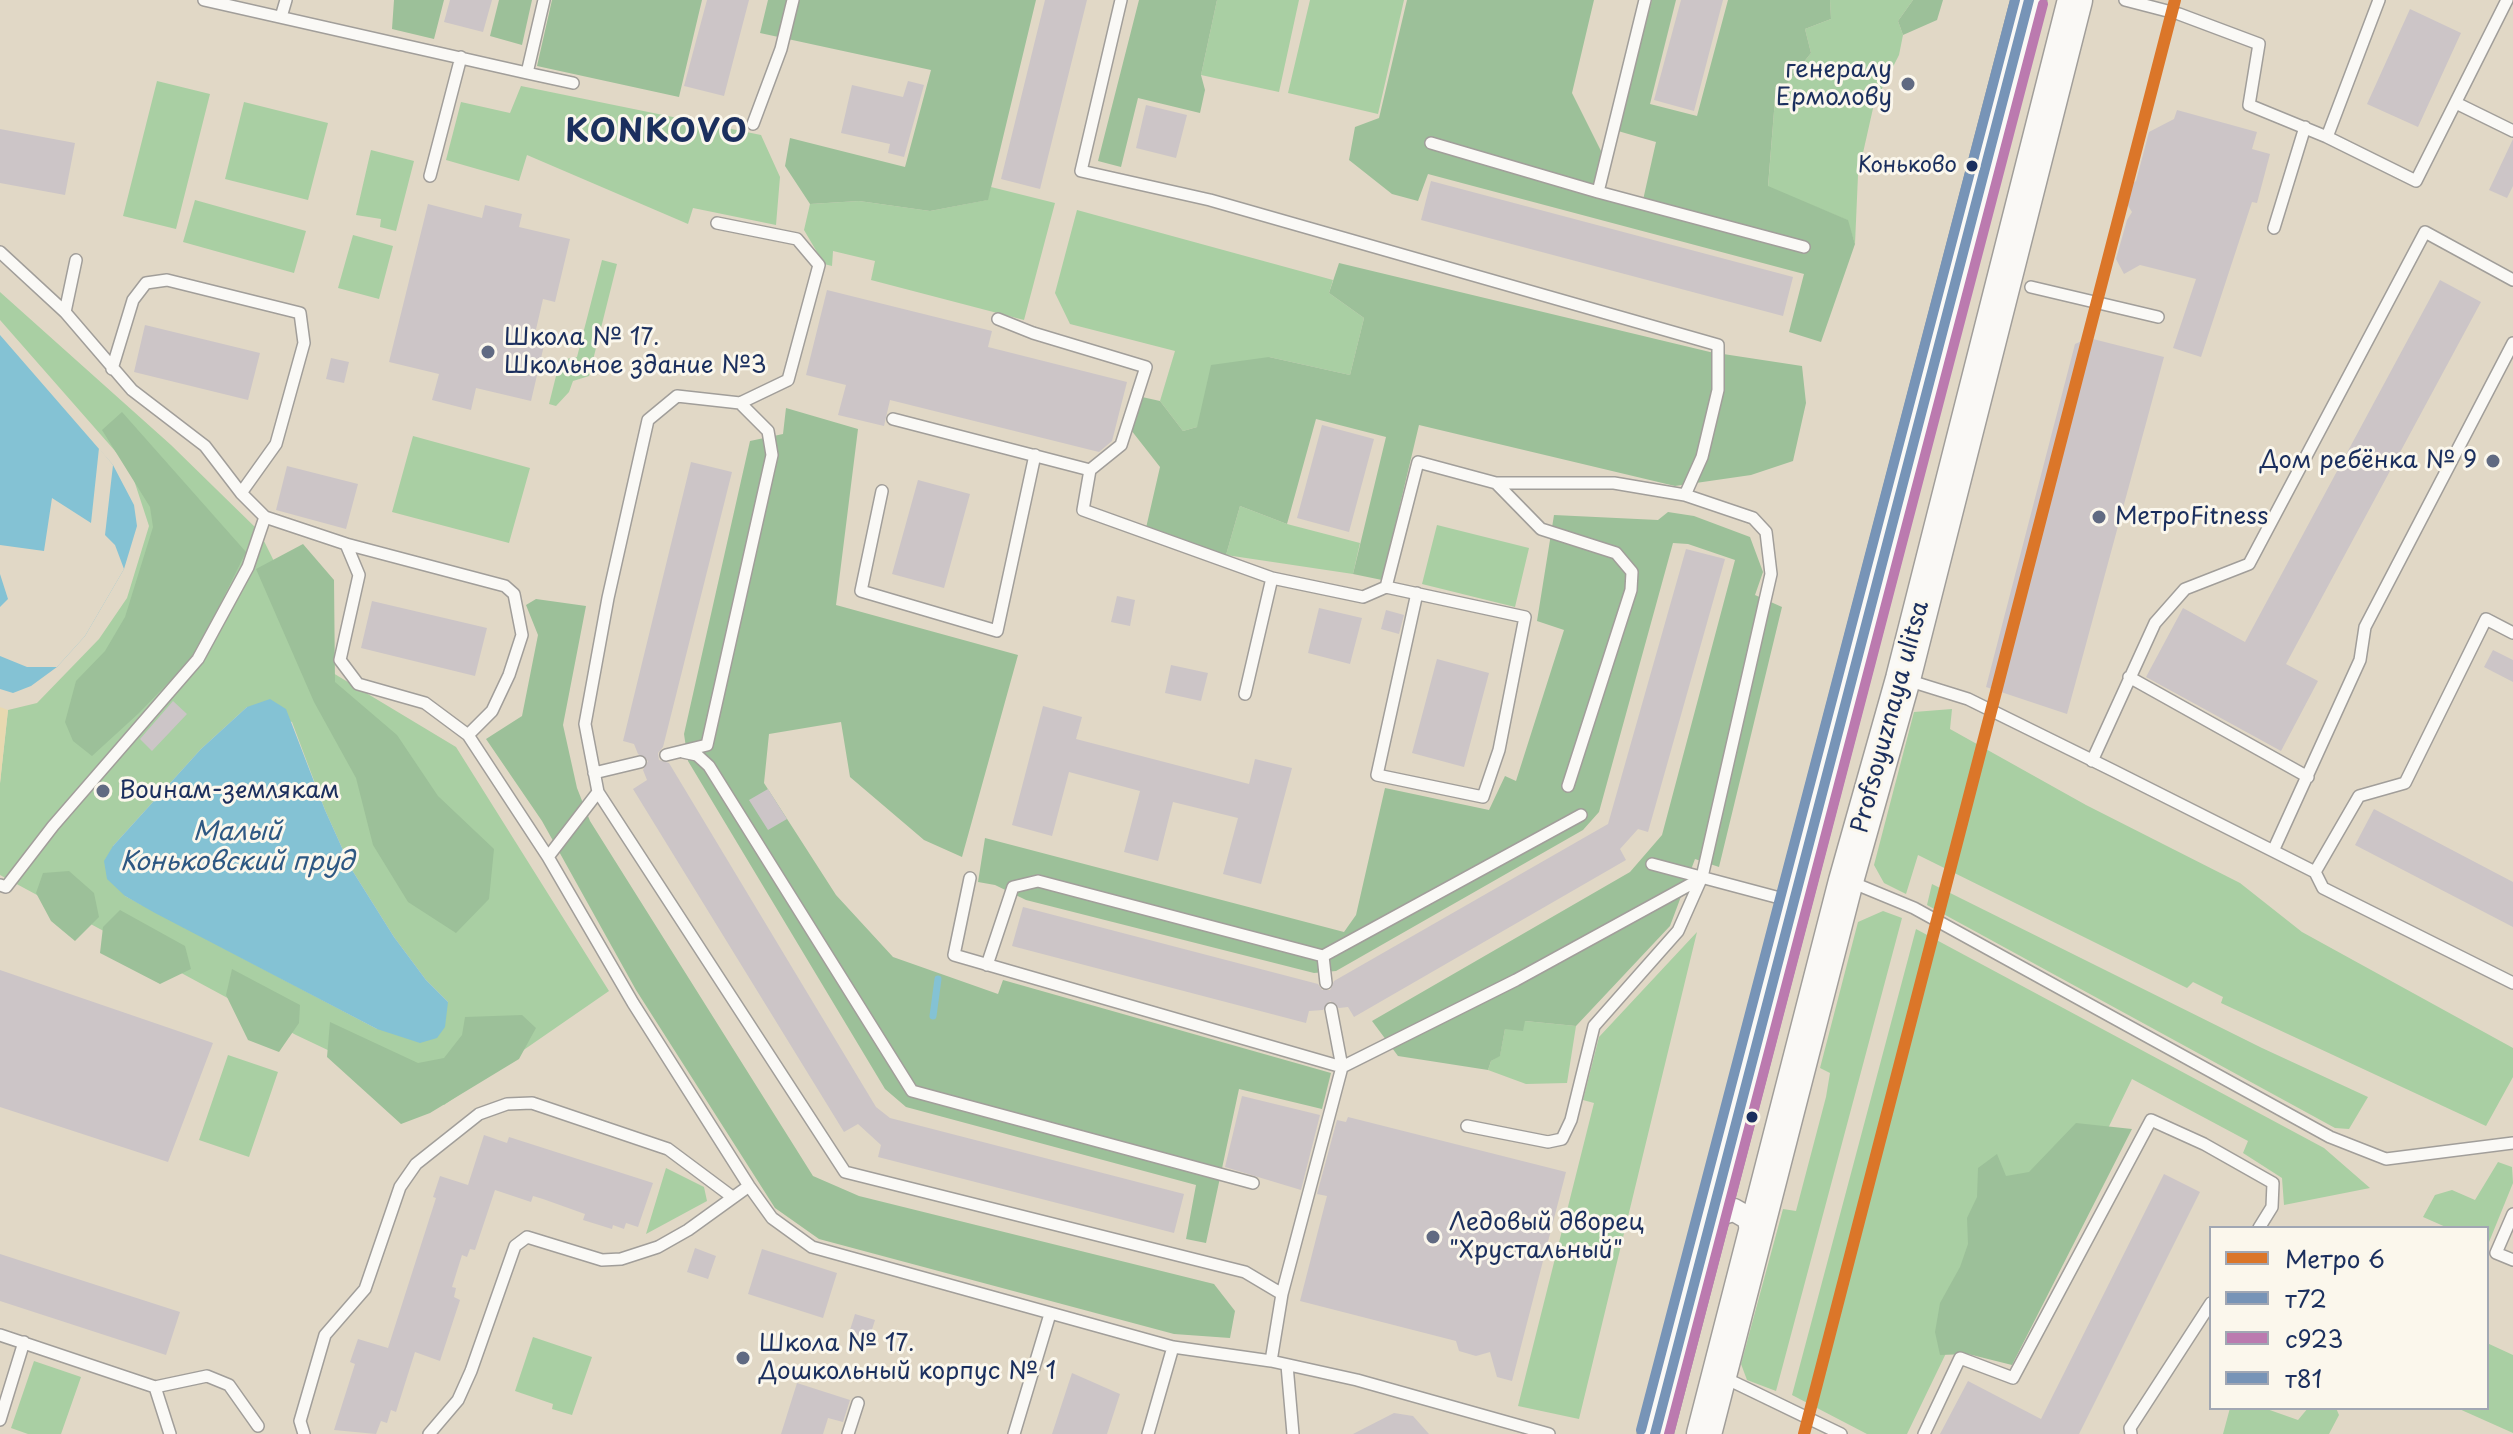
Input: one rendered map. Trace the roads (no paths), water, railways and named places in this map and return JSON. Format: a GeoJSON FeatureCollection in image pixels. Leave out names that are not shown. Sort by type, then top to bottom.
{"type":"FeatureCollection","features":[{"type":"Feature","properties":{"kind":"main road"},"geometry":{"type":"LineString","coordinates":[[1655,1434],[2029,0]]}},
{"type":"Feature","properties":{"kind":"main road","name":"Profsoyuznaya ulitsa"},"geometry":{"type":"LineString","coordinates":[[1704,1434],[1846,881],[1903,679],[2075,0]]}},
{"type":"Feature","properties":{"kind":"street"},"geometry":{"type":"LineString","coordinates":[[1710,1227],[1723,1213],[1734,1210],[1748,1218],[1754,1239]]}},
{"type":"Feature","properties":{"kind":"lane"},"geometry":{"type":"LineString","coordinates":[[204,0],[573,83]]}},
{"type":"Feature","properties":{"kind":"lane"},"geometry":{"type":"LineString","coordinates":[[281,17],[286,0]]}},
{"type":"Feature","properties":{"kind":"lane"},"geometry":{"type":"LineString","coordinates":[[527,73],[544,0]]}},
{"type":"Feature","properties":{"kind":"lane"},"geometry":{"type":"LineString","coordinates":[[753,124],[781,49],[793,0]]}},
{"type":"Feature","properties":{"kind":"lane"},"geometry":{"type":"LineString","coordinates":[[1121,0],[1081,171],[1210,200],[1718,345],[1718,390],[1702,457],[1685,495]]}},
{"type":"Feature","properties":{"kind":"lane"},"geometry":{"type":"LineString","coordinates":[[1598,192],[1645,0]]}},
{"type":"Feature","properties":{"kind":"lane"},"geometry":{"type":"LineString","coordinates":[[2125,0],[2179,14],[2259,44],[2249,105],[2327,137],[2416,181],[2507,0]]}},
{"type":"Feature","properties":{"kind":"lane"},"geometry":{"type":"LineString","coordinates":[[2327,137],[2379,0]]}},
{"type":"Feature","properties":{"kind":"lane"},"geometry":{"type":"LineString","coordinates":[[430,176],[461,57]]}},
{"type":"Feature","properties":{"kind":"lane"},"geometry":{"type":"LineString","coordinates":[[2456,103],[2513,131]]}},
{"type":"Feature","properties":{"kind":"lane"},"geometry":{"type":"LineString","coordinates":[[2274,228],[2305,127]]}},
{"type":"Feature","properties":{"kind":"lane"},"geometry":{"type":"LineString","coordinates":[[1431,143],[1804,247]]}},
{"type":"Feature","properties":{"kind":"lane"},"geometry":{"type":"LineString","coordinates":[[717,223],[797,239],[819,265],[788,380],[740,403],[677,396],[648,420],[602,627],[585,724],[598,792],[845,1172],[1245,1272],[1282,1294]]}},
{"type":"Feature","properties":{"kind":"lane"},"geometry":{"type":"LineString","coordinates":[[2092,761],[2155,623],[2185,589],[2249,564],[2425,232],[2513,280]]}},
{"type":"Feature","properties":{"kind":"lane"},"geometry":{"type":"LineString","coordinates":[[0,252],[65,312],[132,390],[205,446],[241,493],[265,517],[346,544],[505,586],[514,594],[522,635],[509,675],[492,711],[468,735]]}},
{"type":"Feature","properties":{"kind":"lane"},"geometry":{"type":"LineString","coordinates":[[65,312],[76,260]]}},
{"type":"Feature","properties":{"kind":"lane"},"geometry":{"type":"LineString","coordinates":[[112,369],[133,300],[146,283],[167,280],[300,313],[304,343],[276,444],[241,493]]}},
{"type":"Feature","properties":{"kind":"lane"},"geometry":{"type":"LineString","coordinates":[[2031,287],[2158,317]]}},
{"type":"Feature","properties":{"kind":"lane"},"geometry":{"type":"LineString","coordinates":[[998,319],[1033,333],[1146,367],[1121,445],[1090,470],[1083,510],[1272,578],[1363,597],[1386,587],[1417,593],[1525,617],[1499,750],[1483,797],[1377,775],[1417,593]]}},
{"type":"Feature","properties":{"kind":"lane"},"geometry":{"type":"LineString","coordinates":[[2273,851],[2360,660],[2365,627],[2513,343]]}},
{"type":"Feature","properties":{"kind":"lane"},"geometry":{"type":"LineString","coordinates":[[666,755],[707,745],[772,455],[768,431],[740,403]]}},
{"type":"Feature","properties":{"kind":"lane"},"geometry":{"type":"LineString","coordinates":[[893,419],[1090,470]]}},
{"type":"Feature","properties":{"kind":"lane"},"geometry":{"type":"LineString","coordinates":[[882,491],[861,591],[997,631],[1035,455]]}},
{"type":"Feature","properties":{"kind":"lane"},"geometry":{"type":"LineString","coordinates":[[1386,587],[1418,462],[1496,483],[1614,483],[1685,495],[1753,518],[1766,532],[1771,549],[1771,574],[1702,877],[1678,931],[1594,1026],[1571,1120],[1562,1139],[1548,1142],[1467,1126]]}},
{"type":"Feature","properties":{"kind":"lane"},"geometry":{"type":"LineString","coordinates":[[1496,483],[1541,529],[1616,553],[1632,572],[1631,590],[1568,786]]}},
{"type":"Feature","properties":{"kind":"lane"},"geometry":{"type":"LineString","coordinates":[[0,885],[6,887],[81,793],[198,659],[248,567],[265,517]]}},
{"type":"Feature","properties":{"kind":"lane"},"geometry":{"type":"LineString","coordinates":[[346,544],[359,575],[340,660],[358,684],[425,703],[468,735],[548,857],[633,1003],[772,1218],[812,1247],[1050,1314],[1173,1347],[1271,1361],[1357,1380],[1549,1434]]}},
{"type":"Feature","properties":{"kind":"lane"},"geometry":{"type":"LineString","coordinates":[[1245,694],[1272,578]]}},
{"type":"Feature","properties":{"kind":"lane"},"geometry":{"type":"LineString","coordinates":[[2315,872],[2359,796],[2405,783],[2486,619],[2513,633]]}},
{"type":"Feature","properties":{"kind":"lane"},"geometry":{"type":"LineString","coordinates":[[2129,677],[2308,777]]}},
{"type":"Feature","properties":{"kind":"lane"},"geometry":{"type":"LineString","coordinates":[[1903,679],[1968,699],[2315,872],[2323,888],[2513,983]]}},
{"type":"Feature","properties":{"kind":"lane"},"geometry":{"type":"LineString","coordinates":[[682,752],[697,755],[709,766],[912,1091],[1253,1183]]}},
{"type":"Feature","properties":{"kind":"lane"},"geometry":{"type":"LineString","coordinates":[[594,773],[640,762]]}},
{"type":"Feature","properties":{"kind":"lane"},"geometry":{"type":"LineString","coordinates":[[548,857],[598,792]]}},
{"type":"Feature","properties":{"kind":"lane"},"geometry":{"type":"LineString","coordinates":[[987,965],[1013,887],[1038,881],[1323,956],[1581,815]]}},
{"type":"Feature","properties":{"kind":"lane"},"geometry":{"type":"LineString","coordinates":[[1652,864],[1795,902]]}},
{"type":"Feature","properties":{"kind":"lane"},"geometry":{"type":"LineString","coordinates":[[970,878],[954,955],[1342,1067],[1516,980],[1702,877]]}},
{"type":"Feature","properties":{"kind":"lane"},"geometry":{"type":"LineString","coordinates":[[1846,881],[1914,908],[2330,1137],[2386,1159],[2513,1143]]}},
{"type":"Feature","properties":{"kind":"lane"},"geometry":{"type":"LineString","coordinates":[[1323,956],[1326,983]]}},
{"type":"Feature","properties":{"kind":"lane"},"geometry":{"type":"LineString","coordinates":[[1271,1361],[1282,1294],[1342,1067],[1331,1009]]}},
{"type":"Feature","properties":{"kind":"lane"},"geometry":{"type":"LineString","coordinates":[[304,1434],[300,1421],[325,1335],[365,1289],[400,1187],[416,1164],[479,1114],[507,1104],[532,1103],[668,1149],[731,1196]]}},
{"type":"Feature","properties":{"kind":"lane"},"geometry":{"type":"LineString","coordinates":[[1924,1434],[1960,1358],[2013,1378],[2151,1120],[2273,1183],[2272,1207],[2260,1226]]}},
{"type":"Feature","properties":{"kind":"lane"},"geometry":{"type":"LineString","coordinates":[[429,1434],[458,1400],[515,1246],[527,1237],[602,1260],[621,1259],[658,1247],[688,1230],[718,1210],[731,1196],[749,1186]]}},
{"type":"Feature","properties":{"kind":"lane"},"geometry":{"type":"LineString","coordinates":[[2513,1214],[2496,1253],[2513,1260]]}},
{"type":"Feature","properties":{"kind":"lane"},"geometry":{"type":"LineString","coordinates":[[2131,1434],[2130,1428],[2209,1306]]}},
{"type":"Feature","properties":{"kind":"lane"},"geometry":{"type":"LineString","coordinates":[[1014,1434],[1050,1314]]}},
{"type":"Feature","properties":{"kind":"lane"},"geometry":{"type":"LineString","coordinates":[[0,1335],[155,1387],[207,1376],[229,1385],[258,1426]]}},
{"type":"Feature","properties":{"kind":"lane"},"geometry":{"type":"LineString","coordinates":[[0,1420],[24,1342]]}},
{"type":"Feature","properties":{"kind":"lane"},"geometry":{"type":"LineString","coordinates":[[1148,1434],[1173,1347]]}},
{"type":"Feature","properties":{"kind":"lane"},"geometry":{"type":"LineString","coordinates":[[1287,1365],[1293,1434]]}},
{"type":"Feature","properties":{"kind":"lane"},"geometry":{"type":"LineString","coordinates":[[1719,1375],[1781,1402],[1841,1434]]}},
{"type":"Feature","properties":{"kind":"lane"},"geometry":{"type":"LineString","coordinates":[[155,1387],[170,1434]]}},
{"type":"Feature","properties":{"kind":"lane"},"geometry":{"type":"LineString","coordinates":[[848,1434],[858,1403]]}},
{"type":"Feature","properties":{"kind":"water"},"geometry":{"type":"Polygon","coordinates":[[[0,335],[113,465],[134,505],[137,526],[124,569],[85,636],[57,667],[31,686],[13,693],[0,689],[0,335]]]}},
{"type":"Feature","properties":{"kind":"water","name":"Малый Коньковский пруд"},"geometry":{"type":"Polygon","coordinates":[[[270,699],[286,709],[352,870],[394,937],[426,980],[448,1002],[445,1027],[437,1038],[420,1043],[377,1029],[155,913],[125,896],[107,879],[104,861],[113,846],[201,749],[247,707],[270,699]]]}},
{"type":"Feature","properties":{"kind":"waterway"},"geometry":{"type":"LineString","coordinates":[[933,1016],[938,979]]}},
{"type":"Feature","properties":{"kind":"metro line","name":"6"},"geometry":{"type":"LineString","coordinates":[[1804,1434],[2175,0]]}},
{"type":"Feature","properties":{"kind":"place","name":"генералу Ермолову"},"geometry":{"type":"Point","coordinates":[1908,84]}},
{"type":"Feature","properties":{"kind":"place","name":"Коньково"},"geometry":{"type":"Point","coordinates":[1972,166]}},
{"type":"Feature","properties":{"kind":"place","name":"Школа № 17. Школьное здание №3"},"geometry":{"type":"Point","coordinates":[488,352]}},
{"type":"Feature","properties":{"kind":"place","name":"Дом ребёнка № 9"},"geometry":{"type":"Point","coordinates":[2493,461]}},
{"type":"Feature","properties":{"kind":"place","name":"МетроFitness"},"geometry":{"type":"Point","coordinates":[2099,517]}},
{"type":"Feature","properties":{"kind":"place","name":"Воинам-землякам"},"geometry":{"type":"Point","coordinates":[103,791]}},
{"type":"Feature","properties":{"kind":"place","name":"Ледовый дворец \"Хрустальный\""},"geometry":{"type":"Point","coordinates":[1433,1237]}},
{"type":"Feature","properties":{"kind":"place","name":"Школа № 17. Дошкольный корпус № 1"},"geometry":{"type":"Point","coordinates":[743,1358]}},
{"type":"Feature","properties":{"kind":"district","name":"KONKOVO"},"geometry":{"type":"Point","coordinates":[657,133]}}]}
